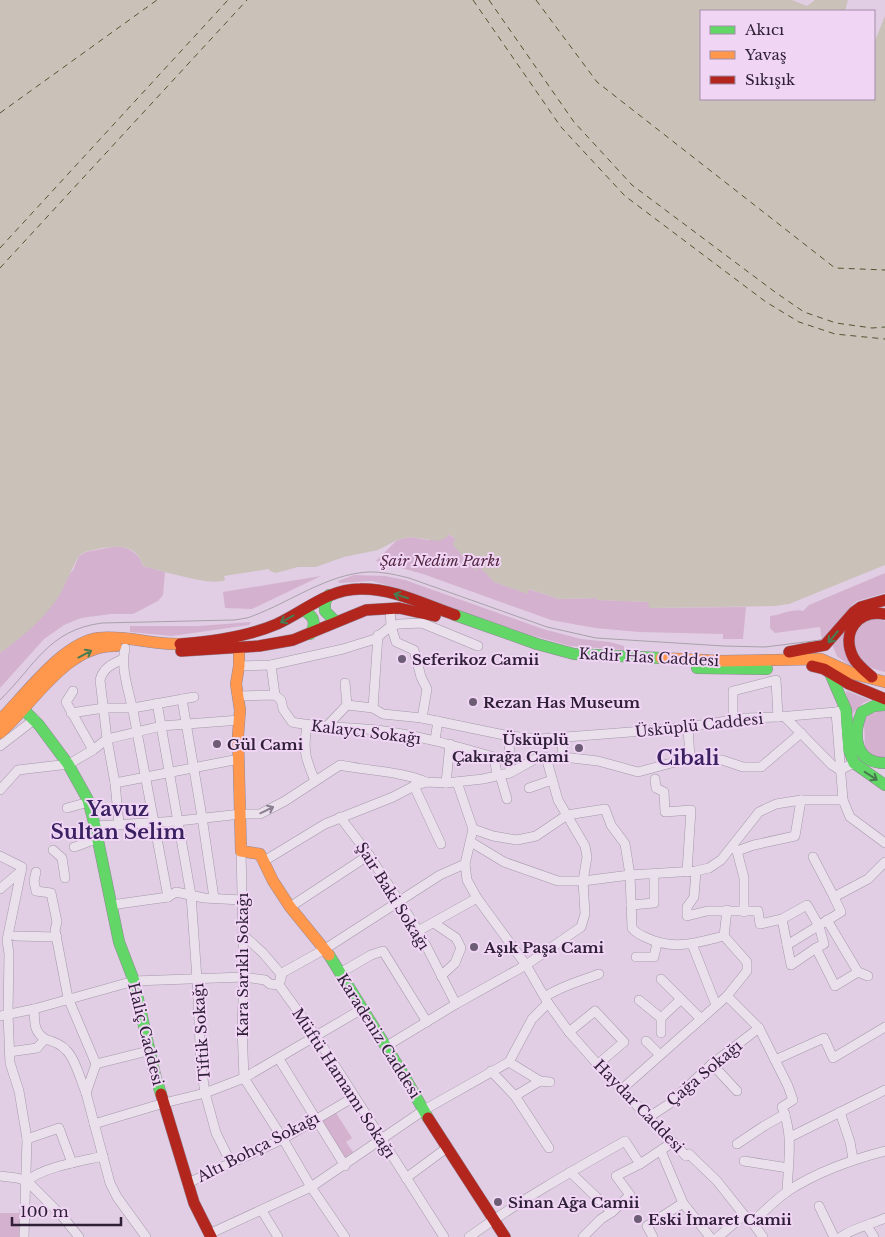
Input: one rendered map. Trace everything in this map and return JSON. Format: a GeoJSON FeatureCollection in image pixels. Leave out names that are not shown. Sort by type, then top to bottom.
{"type":"FeatureCollection","features":[{"type":"Feature","properties":{"kind":"main road","name":"Kadir Has Caddesi"},"geometry":{"type":"LineString","coordinates":[[21,707],[46,670],[54,662],[92,639],[106,637],[169,644],[197,642],[264,628],[282,621],[329,595],[343,590],[360,589],[384,591],[553,649],[574,654],[755,662],[821,659],[854,674],[880,681]]}},
{"type":"Feature","properties":{"kind":"main road"},"geometry":{"type":"LineString","coordinates":[[329,595],[325,602],[325,611],[336,622]]}},
{"type":"Feature","properties":{"kind":"main road"},"geometry":{"type":"LineString","coordinates":[[755,662],[781,654],[825,645],[854,612],[861,607],[885,600]]}},
{"type":"Feature","properties":{"kind":"main road","name":"Kadir Has Caddesi"},"geometry":{"type":"LineString","coordinates":[[21,707],[55,674],[77,658],[102,646],[112,645],[124,653],[171,652],[276,644],[310,634],[366,610],[390,608],[431,614],[536,651],[576,662],[750,670],[813,666],[829,671],[849,684],[885,699]]}},
{"type":"Feature","properties":{"kind":"main road"},"geometry":{"type":"LineString","coordinates":[[303,610],[311,614],[315,620],[314,629],[310,634]]}},
{"type":"Feature","properties":{"kind":"main road"},"geometry":{"type":"LineString","coordinates":[[880,681],[859,666],[853,657],[850,650],[850,634],[857,620],[863,616],[876,612],[885,614]]}},
{"type":"Feature","properties":{"kind":"main road"},"geometry":{"type":"LineString","coordinates":[[239,647],[239,666],[236,684],[239,696],[240,720],[238,736],[241,852],[260,854],[264,861]]}},
{"type":"Feature","properties":{"kind":"main road"},"geometry":{"type":"LineString","coordinates":[[829,671],[838,689],[849,750],[854,763],[885,785]]}},
{"type":"Feature","properties":{"kind":"main road"},"geometry":{"type":"LineString","coordinates":[[885,705],[874,706],[862,712],[858,725],[857,740],[858,748],[865,758],[875,763],[885,763]]}},
{"type":"Feature","properties":{"kind":"main road"},"geometry":{"type":"LineString","coordinates":[[0,720],[21,707]]}},
{"type":"Feature","properties":{"kind":"main road"},"geometry":{"type":"LineString","coordinates":[[0,733],[21,707]]}},
{"type":"Feature","properties":{"kind":"main road","name":"Haliç Caddesi"},"geometry":{"type":"LineString","coordinates":[[21,707],[35,719],[69,764],[89,802],[96,826],[97,840],[119,942],[134,981],[148,1051],[194,1203],[209,1236]]}},
{"type":"Feature","properties":{"kind":"main road","name":"Karadeniz Caddesi"},"geometry":{"type":"LineString","coordinates":[[264,861],[273,881],[290,907],[325,949],[436,1132],[448,1147],[505,1237]]}},
{"type":"Feature","properties":{"kind":"street"},"geometry":{"type":"LineString","coordinates":[[390,608],[391,626],[396,642],[414,650],[421,677],[428,689],[422,718]]}},
{"type":"Feature","properties":{"kind":"street"},"geometry":{"type":"LineString","coordinates":[[239,666],[271,665],[344,649],[375,639],[391,626],[399,624],[422,623],[478,646]]}},
{"type":"Feature","properties":{"kind":"street"},"geometry":{"type":"LineString","coordinates":[[373,708],[378,635]]}},
{"type":"Feature","properties":{"kind":"street"},"geometry":{"type":"LineString","coordinates":[[119,824],[115,783],[107,740],[101,676],[124,653]]}},
{"type":"Feature","properties":{"kind":"street"},"geometry":{"type":"LineString","coordinates":[[124,653],[168,897]]}},
{"type":"Feature","properties":{"kind":"street"},"geometry":{"type":"LineString","coordinates":[[239,696],[278,697],[271,665]]}},
{"type":"Feature","properties":{"kind":"street"},"geometry":{"type":"LineString","coordinates":[[733,720],[733,691],[776,680],[780,717],[801,733],[832,765],[840,770]]}},
{"type":"Feature","properties":{"kind":"street"},"geometry":{"type":"LineString","coordinates":[[327,726],[346,705],[344,682]]}},
{"type":"Feature","properties":{"kind":"street"},"geometry":{"type":"LineString","coordinates":[[73,691],[66,702],[93,750]]}},
{"type":"Feature","properties":{"kind":"street"},"geometry":{"type":"LineString","coordinates":[[71,713],[104,708],[133,708],[194,697]]}},
{"type":"Feature","properties":{"kind":"street","name":"Kalaycı Sokağı"},"geometry":{"type":"LineString","coordinates":[[278,697],[292,722],[379,731],[435,740],[494,757],[497,774],[510,773]]}},
{"type":"Feature","properties":{"kind":"street"},"geometry":{"type":"LineString","coordinates":[[182,700],[214,898]]}},
{"type":"Feature","properties":{"kind":"street","name":"Tiftik Sokağı"},"geometry":{"type":"LineString","coordinates":[[157,704],[171,773],[191,895],[201,1065],[205,1093],[216,1132],[231,1163]]}},
{"type":"Feature","properties":{"kind":"street"},"geometry":{"type":"LineString","coordinates":[[346,705],[373,708],[383,714],[379,731]]}},
{"type":"Feature","properties":{"kind":"street"},"geometry":{"type":"LineString","coordinates":[[841,711],[840,770],[843,800],[850,817],[885,843]]}},
{"type":"Feature","properties":{"kind":"street","name":"Üsküplü Caddesi"},"geometry":{"type":"LineString","coordinates":[[383,714],[422,718],[509,736],[540,739],[688,727],[733,720],[841,711]]}},
{"type":"Feature","properties":{"kind":"street"},"geometry":{"type":"LineString","coordinates":[[0,746],[35,719]]}},
{"type":"Feature","properties":{"kind":"street"},"geometry":{"type":"LineString","coordinates":[[0,790],[18,770],[69,764],[107,740],[137,731],[187,723],[240,720]]}},
{"type":"Feature","properties":{"kind":"street"},"geometry":{"type":"LineString","coordinates":[[435,740],[438,721]]}},
{"type":"Feature","properties":{"kind":"street"},"geometry":{"type":"LineString","coordinates":[[307,725],[304,747],[314,781]]}},
{"type":"Feature","properties":{"kind":"street"},"geometry":{"type":"LineString","coordinates":[[688,727],[690,758]]}},
{"type":"Feature","properties":{"kind":"street"},"geometry":{"type":"LineString","coordinates":[[96,826],[260,814],[285,801],[340,765],[410,776],[426,782],[446,783],[483,779],[510,773],[537,758],[546,757],[598,761],[638,772],[690,758],[722,760],[743,767],[760,767],[801,733]]}},
{"type":"Feature","properties":{"kind":"street"},"geometry":{"type":"LineString","coordinates":[[509,736],[510,773]]}},
{"type":"Feature","properties":{"kind":"street"},"geometry":{"type":"LineString","coordinates":[[562,738],[563,757]]}},
{"type":"Feature","properties":{"kind":"street"},"geometry":{"type":"LineString","coordinates":[[446,783],[450,744]]}},
{"type":"Feature","properties":{"kind":"street"},"geometry":{"type":"LineString","coordinates":[[385,1048],[456,1004],[526,965],[581,927],[585,914],[584,881],[587,857],[584,846],[558,800],[546,757]]}},
{"type":"Feature","properties":{"kind":"street"},"geometry":{"type":"LineString","coordinates":[[115,783],[239,759]]}},
{"type":"Feature","properties":{"kind":"street"},"geometry":{"type":"LineString","coordinates":[[840,770],[854,763]]}},
{"type":"Feature","properties":{"kind":"street"},"geometry":{"type":"LineString","coordinates":[[500,775],[507,800]]}},
{"type":"Feature","properties":{"kind":"street"},"geometry":{"type":"LineString","coordinates":[[655,779],[656,788],[664,792],[665,812],[691,810],[694,897],[687,907],[687,916],[707,911],[758,911],[760,924],[782,918],[807,905],[819,926],[824,944],[792,965],[782,918]]}},
{"type":"Feature","properties":{"kind":"street"},"geometry":{"type":"LineString","coordinates":[[529,788],[552,780]]}},
{"type":"Feature","properties":{"kind":"street"},"geometry":{"type":"LineString","coordinates":[[264,861],[325,824],[426,782]]}},
{"type":"Feature","properties":{"kind":"street"},"geometry":{"type":"LineString","coordinates":[[4,1015],[134,981],[244,977],[265,980],[270,984],[279,985],[282,973],[325,949],[440,874],[465,864],[473,829],[457,782]]}},
{"type":"Feature","properties":{"kind":"street"},"geometry":{"type":"LineString","coordinates":[[414,786],[441,844]]}},
{"type":"Feature","properties":{"kind":"street"},"geometry":{"type":"LineString","coordinates":[[471,842],[504,862],[558,881],[584,881],[630,875],[692,872],[709,868],[735,849],[759,812],[776,804],[801,800],[843,800]]}},
{"type":"Feature","properties":{"kind":"street"},"geometry":{"type":"LineString","coordinates":[[735,849],[796,836],[801,800]]}},
{"type":"Feature","properties":{"kind":"street"},"geometry":{"type":"LineString","coordinates":[[68,808],[89,802]]}},
{"type":"Feature","properties":{"kind":"street"},"geometry":{"type":"LineString","coordinates":[[473,829],[493,836],[517,840],[536,836],[567,816],[605,809],[611,825],[625,844],[630,875],[632,928],[636,933],[657,943],[682,945],[724,936]]}},
{"type":"Feature","properties":{"kind":"street","name":"Şair Baki Sokağı"},"geometry":{"type":"LineString","coordinates":[[340,817],[369,855],[399,900],[418,931],[456,1004]]}},
{"type":"Feature","properties":{"kind":"street"},"geometry":{"type":"LineString","coordinates":[[74,847],[85,844],[90,840],[97,840]]}},
{"type":"Feature","properties":{"kind":"street"},"geometry":{"type":"LineString","coordinates":[[735,849],[744,878],[744,912]]}},
{"type":"Feature","properties":{"kind":"street"},"geometry":{"type":"LineString","coordinates":[[53,850],[62,858],[65,878]]}},
{"type":"Feature","properties":{"kind":"street","name":"Kara Sarıklı Sokağı"},"geometry":{"type":"LineString","coordinates":[[241,852],[244,1078]]}},
{"type":"Feature","properties":{"kind":"street"},"geometry":{"type":"LineString","coordinates":[[290,907],[369,855]]}},
{"type":"Feature","properties":{"kind":"street"},"geometry":{"type":"LineString","coordinates":[[0,856],[22,869]]}},
{"type":"Feature","properties":{"kind":"street"},"geometry":{"type":"LineString","coordinates":[[787,945],[841,912],[813,857]]}},
{"type":"Feature","properties":{"kind":"street"},"geometry":{"type":"LineString","coordinates":[[834,897],[868,879],[885,862]]}},
{"type":"Feature","properties":{"kind":"street","name":"Haydar Caddesi"},"geometry":{"type":"LineString","coordinates":[[465,864],[467,880],[477,898],[526,965],[569,1032],[686,1156],[688,1154],[717,1182],[763,1237]]}},
{"type":"Feature","properties":{"kind":"street"},"geometry":{"type":"LineString","coordinates":[[0,889],[22,869]]}},
{"type":"Feature","properties":{"kind":"street"},"geometry":{"type":"LineString","coordinates":[[22,869],[5,954],[4,1036],[9,1052],[5,1063],[19,1091],[27,1139],[24,1237]]}},
{"type":"Feature","properties":{"kind":"street"},"geometry":{"type":"LineString","coordinates":[[36,872],[34,881],[36,891],[51,893],[57,922],[55,930],[68,998],[96,1064],[86,1093]]}},
{"type":"Feature","properties":{"kind":"street"},"geometry":{"type":"LineString","coordinates":[[631,905],[654,902],[654,874]]}},
{"type":"Feature","properties":{"kind":"street"},"geometry":{"type":"LineString","coordinates":[[111,905],[168,897],[176,892],[204,898],[242,900]]}},
{"type":"Feature","properties":{"kind":"street"},"geometry":{"type":"LineString","coordinates":[[418,931],[477,898]]}},
{"type":"Feature","properties":{"kind":"street"},"geometry":{"type":"LineString","coordinates":[[726,910],[724,936],[747,962],[752,980]]}},
{"type":"Feature","properties":{"kind":"street"},"geometry":{"type":"LineString","coordinates":[[827,920],[858,972],[868,976]]}},
{"type":"Feature","properties":{"kind":"street"},"geometry":{"type":"LineString","coordinates":[[434,923],[456,938],[461,948],[455,963],[441,976]]}},
{"type":"Feature","properties":{"kind":"street","name":"Müftü Hamamı Sokağı"},"geometry":{"type":"LineString","coordinates":[[243,935],[262,952],[281,974],[279,985],[316,1036],[444,1237]]}},
{"type":"Feature","properties":{"kind":"street"},"geometry":{"type":"LineString","coordinates":[[15,936],[57,937]]}},
{"type":"Feature","properties":{"kind":"street"},"geometry":{"type":"LineString","coordinates":[[636,957],[654,957],[657,943]]}},
{"type":"Feature","properties":{"kind":"street"},"geometry":{"type":"LineString","coordinates":[[692,944],[716,1005]]}},
{"type":"Feature","properties":{"kind":"street"},"geometry":{"type":"LineString","coordinates":[[816,948],[836,986],[858,972]]}},
{"type":"Feature","properties":{"kind":"street"},"geometry":{"type":"LineString","coordinates":[[340,973],[371,954],[383,951],[427,1022]]}},
{"type":"Feature","properties":{"kind":"street"},"geometry":{"type":"LineString","coordinates":[[622,1089],[727,996],[747,972],[747,962]]}},
{"type":"Feature","properties":{"kind":"street"},"geometry":{"type":"LineString","coordinates":[[209,1236],[311,1187],[345,1166],[424,1110],[509,1062],[532,1019],[557,988],[572,985],[599,974]]}},
{"type":"Feature","properties":{"kind":"street"},"geometry":{"type":"LineString","coordinates":[[661,979],[702,1019]]}},
{"type":"Feature","properties":{"kind":"street"},"geometry":{"type":"LineString","coordinates":[[727,996],[759,1028],[793,1100],[782,1107],[790,1136],[787,1192]]}},
{"type":"Feature","properties":{"kind":"street"},"geometry":{"type":"LineString","coordinates":[[661,1033],[661,1018],[681,999]]}},
{"type":"Feature","properties":{"kind":"street"},"geometry":{"type":"LineString","coordinates":[[639,1000],[661,1018]]}},
{"type":"Feature","properties":{"kind":"street"},"geometry":{"type":"LineString","coordinates":[[34,1008],[38,1034],[66,1050],[72,1058],[86,1093],[110,1183],[117,1197],[146,1237]]}},
{"type":"Feature","properties":{"kind":"street"},"geometry":{"type":"LineString","coordinates":[[94,1124],[205,1093],[244,1078],[362,1009]]}},
{"type":"Feature","properties":{"kind":"street"},"geometry":{"type":"LineString","coordinates":[[569,1032],[595,1011],[624,1042],[598,1064]]}},
{"type":"Feature","properties":{"kind":"street"},"geometry":{"type":"LineString","coordinates":[[775,1060],[824,1038],[833,1058],[885,1027]]}},
{"type":"Feature","properties":{"kind":"street","name":"Çağa Sokağı"},"geometry":{"type":"LineString","coordinates":[[649,1117],[668,1104],[712,1064],[759,1028]]}},
{"type":"Feature","properties":{"kind":"street"},"geometry":{"type":"LineString","coordinates":[[9,1052],[37,1048],[45,1039]]}},
{"type":"Feature","properties":{"kind":"street"},"geometry":{"type":"LineString","coordinates":[[646,1041],[660,1055]]}},
{"type":"Feature","properties":{"kind":"street"},"geometry":{"type":"LineString","coordinates":[[96,1064],[148,1051]]}},
{"type":"Feature","properties":{"kind":"street"},"geometry":{"type":"LineString","coordinates":[[279,1059],[345,1166]]}},
{"type":"Feature","properties":{"kind":"street"},"geometry":{"type":"LineString","coordinates":[[509,1062],[540,1081],[550,1082]]}},
{"type":"Feature","properties":{"kind":"street"},"geometry":{"type":"LineString","coordinates":[[712,1064],[736,1091]]}},
{"type":"Feature","properties":{"kind":"street"},"geometry":{"type":"LineString","coordinates":[[491,1071],[515,1096],[549,1148]]}},
{"type":"Feature","properties":{"kind":"street"},"geometry":{"type":"LineString","coordinates":[[244,1078],[311,1187],[345,1237]]}},
{"type":"Feature","properties":{"kind":"street"},"geometry":{"type":"LineString","coordinates":[[515,1096],[540,1081]]}},
{"type":"Feature","properties":{"kind":"street"},"geometry":{"type":"LineString","coordinates":[[790,1136],[885,1090]]}},
{"type":"Feature","properties":{"kind":"street","name":"Altı Bohça Sokağı"},"geometry":{"type":"LineString","coordinates":[[188,1182],[283,1139],[354,1097]]}},
{"type":"Feature","properties":{"kind":"street"},"geometry":{"type":"LineString","coordinates":[[840,1112],[850,1142],[853,1159]]}},
{"type":"Feature","properties":{"kind":"street"},"geometry":{"type":"LineString","coordinates":[[737,1144],[785,1114]]}},
{"type":"Feature","properties":{"kind":"street"},"geometry":{"type":"LineString","coordinates":[[27,1139],[59,1128],[72,1163]]}},
{"type":"Feature","properties":{"kind":"street"},"geometry":{"type":"LineString","coordinates":[[469,1237],[494,1219],[570,1172],[625,1141],[640,1164]]}},
{"type":"Feature","properties":{"kind":"street"},"geometry":{"type":"LineString","coordinates":[[583,1237],[601,1218],[612,1212],[630,1195],[616,1176],[640,1164],[673,1142]]}},
{"type":"Feature","properties":{"kind":"street"},"geometry":{"type":"LineString","coordinates":[[406,1178],[448,1147]]}},
{"type":"Feature","properties":{"kind":"street"},"geometry":{"type":"LineString","coordinates":[[661,1151],[684,1202],[710,1237]]}},
{"type":"Feature","properties":{"kind":"street"},"geometry":{"type":"LineString","coordinates":[[752,1222],[787,1192],[853,1159],[885,1151]]}},
{"type":"Feature","properties":{"kind":"street"},"geometry":{"type":"LineString","coordinates":[[26,1181],[32,1176],[72,1163],[103,1156]]}},
{"type":"Feature","properties":{"kind":"street"},"geometry":{"type":"LineString","coordinates":[[744,1161],[788,1168]]}},
{"type":"Feature","properties":{"kind":"street"},"geometry":{"type":"LineString","coordinates":[[570,1172],[612,1212]]}},
{"type":"Feature","properties":{"kind":"street"},"geometry":{"type":"LineString","coordinates":[[0,1176],[26,1181],[62,1216],[78,1237]]}},
{"type":"Feature","properties":{"kind":"street"},"geometry":{"type":"LineString","coordinates":[[654,1237],[647,1226],[684,1202]]}},
{"type":"Feature","properties":{"kind":"street"},"geometry":{"type":"LineString","coordinates":[[819,1206],[834,1237]]}},
{"type":"Feature","properties":{"kind":"street"},"geometry":{"type":"LineString","coordinates":[[262,1210],[278,1237]]}},
{"type":"Feature","properties":{"kind":"street"},"geometry":{"type":"LineString","coordinates":[[718,1237],[729,1234],[744,1215]]}},
{"type":"Feature","properties":{"kind":"street"},"geometry":{"type":"LineString","coordinates":[[841,1237],[846,1233],[885,1218]]}},
{"type":"Feature","properties":{"kind":"street"},"geometry":{"type":"LineString","coordinates":[[867,1226],[874,1237]]}},
{"type":"Feature","properties":{"kind":"green space","name":"Şair Nedim Parkı"},"geometry":{"type":"Polygon","coordinates":[[[447,534],[455,538],[494,582],[528,593],[528,589],[559,599],[597,598],[597,600],[649,602],[650,608],[746,607],[743,639],[723,639],[723,634],[639,632],[595,628],[551,620],[423,574],[376,561],[397,540],[410,537],[428,540],[447,534]]]}},
{"type":"Feature","properties":{"kind":"green space"},"geometry":{"type":"Polygon","coordinates":[[[117,546],[133,552],[143,566],[165,572],[163,595],[158,601],[133,614],[111,614],[81,618],[64,625],[44,639],[0,688],[0,653],[17,638],[73,570],[79,556],[86,552],[117,546]]]}},
{"type":"Feature","properties":{"kind":"green space"},"geometry":{"type":"Polygon","coordinates":[[[885,573],[885,593],[857,601],[822,641],[820,627],[775,633],[770,628],[770,616],[796,610],[803,611],[809,605],[885,573]]]}},
{"type":"Feature","properties":{"kind":"green space"},"geometry":{"type":"Polygon","coordinates":[[[354,575],[385,576],[405,580],[543,629],[581,639],[610,642],[624,646],[624,650],[570,646],[527,634],[372,581],[339,583],[338,581],[354,575]]]}},
{"type":"Feature","properties":{"kind":"green space"},"geometry":{"type":"Polygon","coordinates":[[[321,576],[252,609],[225,608],[223,592],[321,576]]]}},
{"type":"Feature","properties":{"kind":"green space"},"geometry":{"type":"Polygon","coordinates":[[[877,618],[885,621],[885,672],[872,668],[863,662],[855,647],[856,634],[859,628],[864,623],[877,618]]]}},
{"type":"Feature","properties":{"kind":"green space"},"geometry":{"type":"Polygon","coordinates":[[[251,622],[249,625],[172,636],[130,632],[130,626],[199,626],[251,622]]]}},
{"type":"Feature","properties":{"kind":"green space"},"geometry":{"type":"Polygon","coordinates":[[[847,626],[852,666],[837,656],[832,644],[847,626]]]}},
{"type":"Feature","properties":{"kind":"green space"},"geometry":{"type":"Polygon","coordinates":[[[847,691],[870,700],[863,703],[852,714],[847,691]]]}},
{"type":"Feature","properties":{"kind":"green space"},"geometry":{"type":"Polygon","coordinates":[[[885,710],[885,757],[872,757],[865,751],[864,722],[869,714],[885,710]]]}},
{"type":"Feature","properties":{"kind":"green space"},"geometry":{"type":"Polygon","coordinates":[[[336,1113],[352,1138],[346,1142],[353,1152],[341,1161],[318,1123],[336,1113]]]}},
{"type":"Feature","properties":{"kind":"green space"},"geometry":{"type":"Polygon","coordinates":[[[0,1213],[20,1213],[19,1237],[0,1237],[0,1213]]]}},
{"type":"Feature","properties":{"kind":"shaded area"},"geometry":{"type":"Polygon","coordinates":[[[0,0],[792,0],[807,6],[815,0],[848,0],[845,10],[700,10],[700,100],[875,100],[875,41],[885,16],[885,565],[789,604],[775,606],[649,608],[648,602],[597,600],[597,598],[559,599],[529,589],[528,594],[494,582],[480,567],[475,570],[453,545],[455,538],[448,534],[447,537],[439,541],[410,537],[397,540],[378,550],[344,557],[316,567],[298,567],[276,573],[269,569],[224,576],[225,580],[218,582],[198,580],[143,566],[140,559],[131,550],[112,547],[89,551],[80,555],[55,602],[25,633],[0,653],[0,0]]]}},
{"type":"Feature","properties":{"kind":"ferry route"},"geometry":{"type":"LineString","coordinates":[[0,113],[157,0]]}},
{"type":"Feature","properties":{"kind":"ferry route"},"geometry":{"type":"LineString","coordinates":[[0,248],[228,0]]}},
{"type":"Feature","properties":{"kind":"ferry route"},"geometry":{"type":"LineString","coordinates":[[0,268],[247,0]]}},
{"type":"Feature","properties":{"kind":"ferry route"},"geometry":{"type":"LineString","coordinates":[[473,0],[561,127],[625,196],[766,302],[799,322],[835,334],[885,339]]}},
{"type":"Feature","properties":{"kind":"ferry route"},"geometry":{"type":"LineString","coordinates":[[489,0],[574,122],[632,185],[804,312],[836,323],[872,328],[885,327]]}},
{"type":"Feature","properties":{"kind":"ferry route"},"geometry":{"type":"LineString","coordinates":[[536,0],[597,82],[835,268],[885,270]]}},
{"type":"Feature","properties":{"kind":"tram line"},"geometry":{"type":"LineString","coordinates":[[0,700],[55,641],[68,633],[84,627],[102,623],[234,620],[247,618],[331,580],[365,572],[384,573],[409,578],[547,627],[596,638],[765,647],[821,640]]}},
{"type":"Feature","properties":{"kind":"traffic: fast"},"geometry":{"type":"LineString","coordinates":[[329,595],[325,602],[325,611],[336,622]]}},
{"type":"Feature","properties":{"kind":"traffic: fast"},"geometry":{"type":"LineString","coordinates":[[303,610],[312,617],[314,623],[310,634]]}},
{"type":"Feature","properties":{"kind":"traffic: fast"},"geometry":{"type":"LineString","coordinates":[[455,615],[537,644],[574,654],[661,658]]}},
{"type":"Feature","properties":{"kind":"traffic: fast"},"geometry":{"type":"LineString","coordinates":[[697,668],[767,669]]}},
{"type":"Feature","properties":{"kind":"traffic: fast"},"geometry":{"type":"LineString","coordinates":[[830,673],[846,710],[849,750],[854,763],[885,785]]}},
{"type":"Feature","properties":{"kind":"traffic: fast"},"geometry":{"type":"LineString","coordinates":[[885,705],[874,706],[862,712],[857,730],[858,746],[862,753],[875,762],[885,763]]}},
{"type":"Feature","properties":{"kind":"traffic: fast"},"geometry":{"type":"LineString","coordinates":[[24,710],[39,725],[68,764],[88,800],[119,942],[134,981],[161,1094]]}},
{"type":"Feature","properties":{"kind":"traffic: fast"},"geometry":{"type":"LineString","coordinates":[[329,955],[428,1118]]}},
{"type":"Feature","properties":{"kind":"traffic: slow"},"geometry":{"type":"LineString","coordinates":[[0,720],[58,659],[85,642],[109,637],[180,644]]}},
{"type":"Feature","properties":{"kind":"traffic: slow"},"geometry":{"type":"LineString","coordinates":[[0,733],[66,665],[98,648],[116,646]]}},
{"type":"Feature","properties":{"kind":"traffic: slow"},"geometry":{"type":"LineString","coordinates":[[239,647],[239,666],[236,684],[240,710],[238,736],[241,851],[260,854],[273,881],[290,907],[329,955]]}},
{"type":"Feature","properties":{"kind":"traffic: slow"},"geometry":{"type":"LineString","coordinates":[[661,658],[721,661],[821,659],[854,674],[885,682]]}},
{"type":"Feature","properties":{"kind":"traffic: jam"},"geometry":{"type":"LineString","coordinates":[[180,644],[229,638],[254,632],[277,624],[327,597],[348,590],[372,589],[385,591],[455,615]]}},
{"type":"Feature","properties":{"kind":"traffic: jam"},"geometry":{"type":"LineString","coordinates":[[789,652],[825,645],[854,612],[861,607],[885,600]]}},
{"type":"Feature","properties":{"kind":"traffic: jam"},"geometry":{"type":"LineString","coordinates":[[181,651],[259,646],[293,640],[366,610],[399,608],[435,616]]}},
{"type":"Feature","properties":{"kind":"traffic: jam"},"geometry":{"type":"LineString","coordinates":[[872,677],[853,657],[849,639],[854,624],[860,619],[875,613],[885,614]]}},
{"type":"Feature","properties":{"kind":"traffic: jam"},"geometry":{"type":"LineString","coordinates":[[812,666],[824,669],[849,684],[885,699]]}},
{"type":"Feature","properties":{"kind":"traffic: jam"},"geometry":{"type":"LineString","coordinates":[[161,1094],[194,1203],[211,1237]]}},
{"type":"Feature","properties":{"kind":"traffic: jam"},"geometry":{"type":"LineString","coordinates":[[428,1118],[505,1237]]}},
{"type":"Feature","properties":{"kind":"place","name":"Seferikoz Camii"},"geometry":{"type":"Point","coordinates":[402,659]}},
{"type":"Feature","properties":{"kind":"place","name":"Rezan Has Museum"},"geometry":{"type":"Point","coordinates":[473,702]}},
{"type":"Feature","properties":{"kind":"place","name":"Gül Cami"},"geometry":{"type":"Point","coordinates":[217,744]}},
{"type":"Feature","properties":{"kind":"place","name":"Üsküplü Çakırağa Cami"},"geometry":{"type":"Point","coordinates":[579,748]}},
{"type":"Feature","properties":{"kind":"place","name":"Aşık Paşa Cami"},"geometry":{"type":"Point","coordinates":[474,947]}},
{"type":"Feature","properties":{"kind":"place","name":"Sinan Ağa Camii"},"geometry":{"type":"Point","coordinates":[498,1202]}},
{"type":"Feature","properties":{"kind":"place","name":"Eski İmaret Camii"},"geometry":{"type":"Point","coordinates":[638,1219]}},
{"type":"Feature","properties":{"kind":"district","name":"Cibali"},"geometry":{"type":"Point","coordinates":[688,758]}},
{"type":"Feature","properties":{"kind":"district","name":"Yavuz Sultan Selim"},"geometry":{"type":"Point","coordinates":[118,820]}}]}
